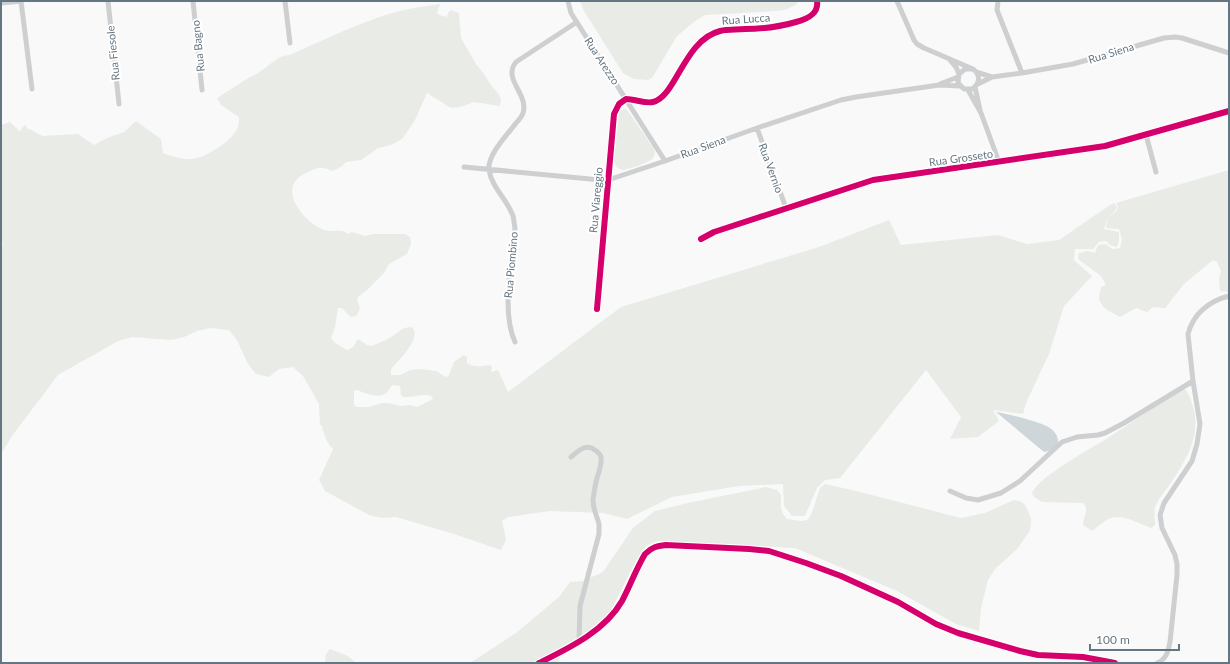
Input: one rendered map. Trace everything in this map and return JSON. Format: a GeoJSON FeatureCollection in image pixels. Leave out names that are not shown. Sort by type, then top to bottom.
{"type":"FeatureCollection","features":[{"type":"Feature","properties":{"kind":"street"},"geometry":{"type":"LineString","coordinates":[[1,3],[22,1],[32,89]]}},
{"type":"Feature","properties":{"kind":"street","name":"Rua Fiesole"},"geometry":{"type":"LineString","coordinates":[[108,1],[119,104]]}},
{"type":"Feature","properties":{"kind":"street","name":"Rua Bagno"},"geometry":{"type":"LineString","coordinates":[[193,1],[202,90]]}},
{"type":"Feature","properties":{"kind":"street"},"geometry":{"type":"LineString","coordinates":[[286,1],[290,43]]}},
{"type":"Feature","properties":{"kind":"street","name":"Rua Arezzo"},"geometry":{"type":"LineString","coordinates":[[568,1],[571,13],[665,161]]}},
{"type":"Feature","properties":{"kind":"street","name":"Rua Lucca"},"geometry":{"type":"LineString","coordinates":[[626,98],[652,103],[661,99],[669,89],[695,47],[716,32],[785,26],[806,19],[816,12],[817,1]]}},
{"type":"Feature","properties":{"kind":"street","name":"Rua Siena"},"geometry":{"type":"LineString","coordinates":[[897,1],[917,44],[975,71],[992,77]]}},
{"type":"Feature","properties":{"kind":"street"},"geometry":{"type":"LineString","coordinates":[[998,1],[997,10],[1022,73]]}},
{"type":"Feature","properties":{"kind":"street"},"geometry":{"type":"LineString","coordinates":[[489,169],[493,153],[522,114],[525,106],[523,98],[513,79],[512,70],[514,65],[516,62],[577,22]]}},
{"type":"Feature","properties":{"kind":"street","name":"Rua Siena"},"geometry":{"type":"LineString","coordinates":[[977,85],[992,77],[1073,64],[1164,38],[1182,38],[1228,52]]}},
{"type":"Feature","properties":{"kind":"street"},"geometry":{"type":"LineString","coordinates":[[949,59],[956,67],[958,76],[957,80],[960,86],[968,90],[981,114],[999,162]]}},
{"type":"Feature","properties":{"kind":"street"},"geometry":{"type":"LineString","coordinates":[[958,76],[965,69],[975,71],[979,78],[977,85],[981,114]]}},
{"type":"Feature","properties":{"kind":"street","name":"Rua Siena"},"geometry":{"type":"LineString","coordinates":[[939,85],[958,76]]}},
{"type":"Feature","properties":{"kind":"street","name":"Rua Siena"},"geometry":{"type":"LineString","coordinates":[[464,167],[608,180],[757,128],[849,98],[939,85],[960,86]]}},
{"type":"Feature","properties":{"kind":"street"},"geometry":{"type":"LineString","coordinates":[[968,90],[977,85]]}},
{"type":"Feature","properties":{"kind":"street","name":"Rua Viareggio"},"geometry":{"type":"LineString","coordinates":[[597,309],[614,114],[619,104],[626,98]]}},
{"type":"Feature","properties":{"kind":"street","name":"Rua Grosseto"},"geometry":{"type":"LineString","coordinates":[[701,239],[714,232],[872,180],[1105,146],[1229,111]]}},
{"type":"Feature","properties":{"kind":"street","name":"Rua Vernio"},"geometry":{"type":"LineString","coordinates":[[757,128],[786,208]]}},
{"type":"Feature","properties":{"kind":"street"},"geometry":{"type":"LineString","coordinates":[[1146,135],[1156,172]]}},
{"type":"Feature","properties":{"kind":"street","name":"Rua Piombino"},"geometry":{"type":"LineString","coordinates":[[489,169],[496,188],[514,217],[515,228],[508,302],[511,333],[515,342]]}},
{"type":"Feature","properties":{"kind":"street"},"geometry":{"type":"LineString","coordinates":[[1157,663],[1164,659],[1168,652],[1178,570],[1175,555],[1162,528],[1160,515],[1164,503],[1192,461],[1197,444],[1200,424],[1193,381],[1188,334],[1190,327],[1198,313],[1212,303],[1229,296]]}},
{"type":"Feature","properties":{"kind":"street"},"geometry":{"type":"LineString","coordinates":[[950,491],[966,498],[978,500],[1001,493],[1020,481],[1062,442],[1077,437],[1105,433],[1193,381]]}},
{"type":"Feature","properties":{"kind":"street"},"geometry":{"type":"LineString","coordinates":[[571,456],[579,450],[591,447],[598,452],[601,458],[593,501],[599,524],[599,534],[580,606],[579,641]]}},
{"type":"Feature","properties":{"kind":"street"},"geometry":{"type":"LineString","coordinates":[[539,663],[579,641],[605,623],[621,602],[642,560],[650,550],[657,546],[666,545],[749,549],[769,552],[806,563],[841,576],[898,602],[936,624],[958,633],[1020,652],[1038,655],[1083,657],[1115,663]]}},
{"type":"Feature","properties":{"kind":"shaded area"},"geometry":{"type":"Polygon","coordinates":[[[580,1],[798,1],[796,5],[785,10],[705,15],[677,36],[652,78],[648,80],[634,79],[623,73],[584,11],[580,1]]]}},
{"type":"Feature","properties":{"kind":"shaded area"},"geometry":{"type":"Polygon","coordinates":[[[440,4],[437,13],[439,15],[447,17],[451,10],[459,13],[461,38],[476,64],[498,93],[501,99],[500,106],[474,102],[460,107],[451,108],[427,93],[415,120],[403,138],[391,145],[378,148],[361,160],[346,162],[333,171],[325,168],[314,169],[297,179],[293,187],[293,195],[301,212],[308,220],[324,230],[342,231],[348,234],[352,232],[365,236],[373,234],[405,234],[410,237],[411,244],[407,254],[389,264],[384,273],[358,297],[357,300],[360,309],[356,316],[351,317],[342,308],[338,308],[335,327],[331,338],[335,343],[347,350],[353,347],[358,339],[367,345],[372,346],[388,339],[404,328],[412,327],[415,332],[412,343],[404,355],[391,369],[391,375],[400,375],[410,370],[419,369],[436,371],[447,377],[454,362],[464,355],[467,357],[467,363],[469,365],[490,365],[492,367],[491,372],[498,370],[508,392],[621,307],[819,247],[889,220],[901,245],[998,235],[1027,244],[1059,240],[1114,203],[1117,207],[1110,216],[1116,212],[1118,207],[1116,203],[1229,170],[1229,292],[1220,291],[1219,279],[1221,271],[1217,262],[1213,260],[1184,284],[1165,308],[1153,307],[1147,312],[1136,308],[1120,317],[1110,312],[1101,304],[1100,301],[1099,296],[1101,287],[1106,285],[1101,276],[1078,259],[1079,253],[1088,251],[1095,253],[1098,245],[1105,244],[1113,249],[1120,248],[1122,239],[1119,229],[1106,228],[1108,217],[1104,229],[1119,232],[1117,247],[1110,245],[1106,241],[1099,242],[1093,249],[1075,249],[1074,260],[1092,276],[1064,306],[1049,354],[1026,403],[1023,414],[993,410],[999,421],[978,437],[950,439],[961,417],[926,370],[840,478],[825,480],[817,488],[805,516],[792,516],[784,506],[783,484],[739,486],[672,497],[627,519],[603,513],[550,511],[508,517],[502,521],[506,540],[501,550],[396,517],[382,518],[369,515],[325,491],[319,480],[333,449],[327,441],[322,426],[320,425],[319,404],[303,376],[293,367],[279,369],[269,377],[256,374],[248,364],[237,340],[229,330],[210,328],[171,340],[132,337],[118,341],[58,375],[12,436],[1,454],[1,249],[3,243],[1,238],[1,125],[10,122],[20,132],[25,125],[28,129],[43,136],[78,134],[94,145],[107,138],[124,132],[136,121],[161,139],[163,153],[184,159],[197,158],[211,152],[225,143],[236,131],[238,125],[239,117],[221,105],[217,98],[257,74],[273,62],[281,57],[292,54],[380,17],[402,11],[440,4]],[[393,385],[387,392],[377,396],[357,390],[354,391],[354,404],[356,407],[369,407],[382,403],[388,403],[417,407],[433,399],[428,395],[403,397],[401,395],[400,386],[393,385]]]}},
{"type":"Feature","properties":{"kind":"shaded area"},"geometry":{"type":"Polygon","coordinates":[[[625,109],[628,111],[654,149],[655,153],[654,157],[648,162],[624,170],[617,167],[614,161],[619,112],[625,109]]]}},
{"type":"Feature","properties":{"kind":"shaded area"},"geometry":{"type":"Polygon","coordinates":[[[1181,389],[1186,390],[1192,403],[1195,415],[1193,439],[1190,450],[1178,473],[1155,507],[1155,525],[1151,528],[1131,520],[1116,517],[1106,520],[1092,531],[1083,525],[1086,508],[1083,503],[1042,502],[1034,497],[1032,493],[1037,486],[1057,469],[1114,434],[1181,389]]]}},
{"type":"Feature","properties":{"kind":"shaded area"},"geometry":{"type":"Polygon","coordinates":[[[996,412],[1016,416],[1050,428],[1057,436],[1058,445],[1049,451],[1044,452],[996,412]]]}},
{"type":"Feature","properties":{"kind":"shaded area"},"geometry":{"type":"Polygon","coordinates":[[[825,484],[961,518],[985,513],[1014,500],[1020,501],[1025,505],[1031,518],[1029,532],[1017,549],[995,569],[988,580],[981,608],[979,631],[956,624],[897,591],[795,548],[657,541],[646,546],[637,559],[610,612],[591,629],[562,648],[558,663],[470,663],[516,633],[559,597],[570,582],[583,581],[603,572],[633,528],[655,511],[766,487],[777,490],[781,495],[781,508],[787,519],[801,521],[807,520],[811,515],[820,488],[825,484]]]}},
{"type":"Feature","properties":{"kind":"shaded area"},"geometry":{"type":"Polygon","coordinates":[[[330,649],[348,656],[356,663],[325,663],[326,654],[330,649]]]}},
{"type":"Feature","properties":{"kind":"cycle path"},"geometry":{"type":"LineString","coordinates":[[597,309],[614,114],[619,104],[626,99],[653,102],[661,98],[668,90],[689,56],[708,36],[723,30],[758,29],[800,21],[814,13],[817,6],[817,1]]}},
{"type":"Feature","properties":{"kind":"cycle path"},"geometry":{"type":"LineString","coordinates":[[701,239],[714,232],[873,180],[1105,146],[1229,111]]}},
{"type":"Feature","properties":{"kind":"cycle path"},"geometry":{"type":"LineString","coordinates":[[539,663],[574,645],[606,621],[615,612],[622,601],[645,554],[655,547],[666,545],[769,551],[841,576],[898,602],[936,624],[958,633],[1038,655],[1083,657],[1115,663]]}}]}
